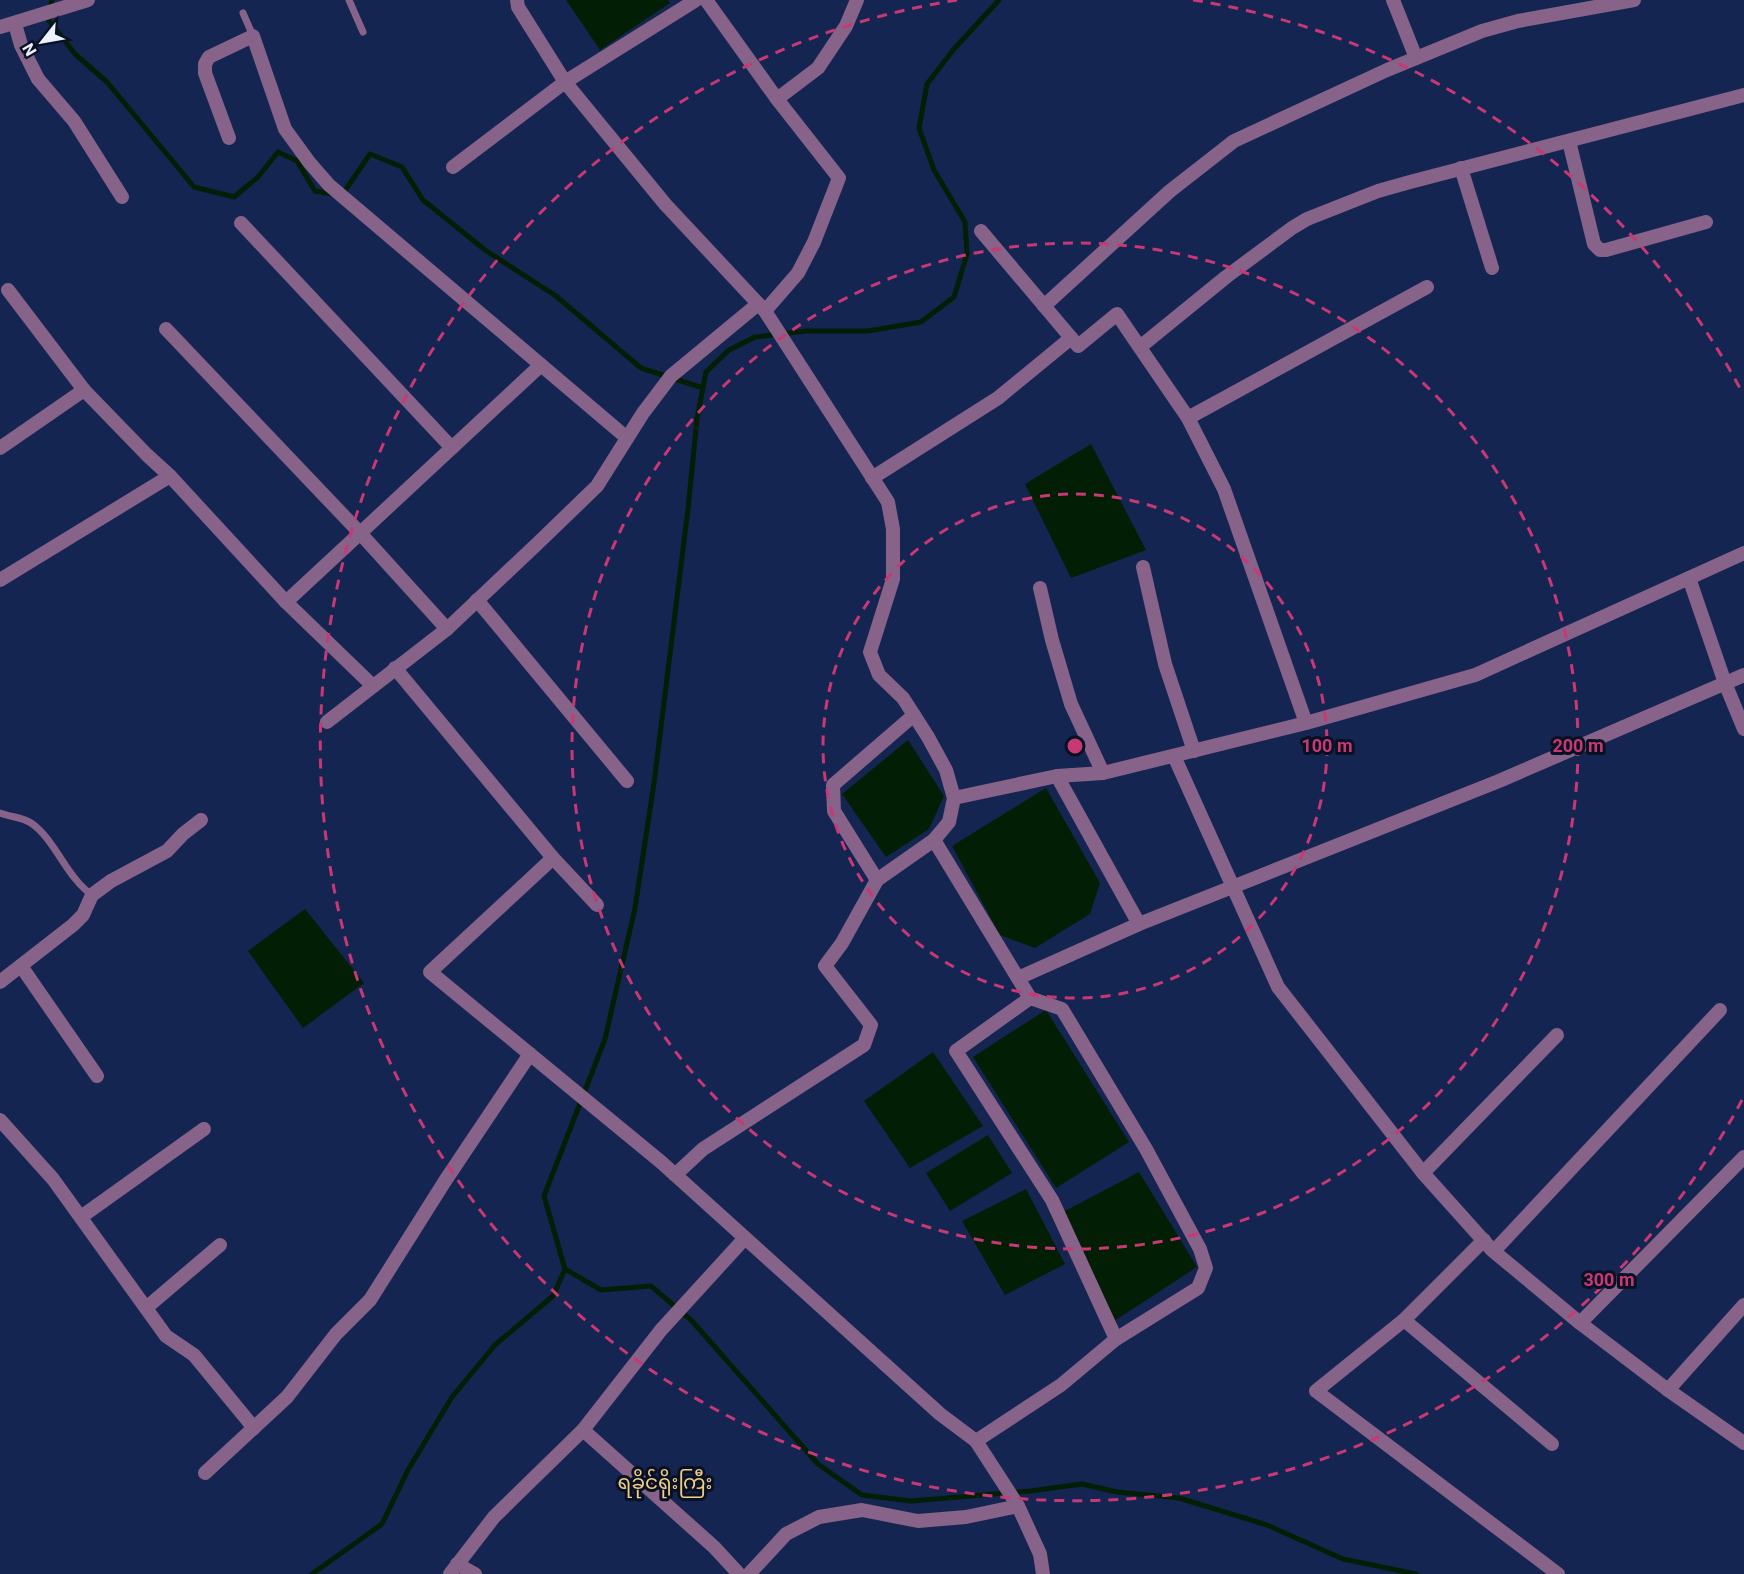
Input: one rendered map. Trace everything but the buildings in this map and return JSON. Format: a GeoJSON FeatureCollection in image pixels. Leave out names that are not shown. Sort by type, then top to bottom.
{"type":"FeatureCollection","features":[{"type":"Feature","properties":{"kind":"street"},"geometry":{"type":"LineString","coordinates":[[0,27],[88,0]]}},
{"type":"Feature","properties":{"kind":"street"},"geometry":{"type":"LineString","coordinates":[[517,0],[518,7],[565,82],[665,204],[762,307],[888,501],[893,529],[893,579],[870,652],[879,675],[903,698],[946,770],[954,798],[949,822],[934,840],[877,880],[842,943],[825,966],[870,1025],[864,1045],[703,1149],[675,1175]]}},
{"type":"Feature","properties":{"kind":"street"},"geometry":{"type":"LineString","coordinates":[[453,167],[565,82],[680,3],[696,0]]}},
{"type":"Feature","properties":{"kind":"street"},"geometry":{"type":"LineString","coordinates":[[327,722],[447,629],[597,486],[643,413],[671,376],[762,307],[798,273],[814,242],[839,178],[777,99],[706,0]]}},
{"type":"Feature","properties":{"kind":"street"},"geometry":{"type":"LineString","coordinates":[[777,99],[818,68],[846,26],[857,0]]}},
{"type":"Feature","properties":{"kind":"street"},"geometry":{"type":"LineString","coordinates":[[1393,0],[1416,58]]}},
{"type":"Feature","properties":{"kind":"street"},"geometry":{"type":"LineString","coordinates":[[1044,306],[1170,191],[1234,141],[1416,58],[1498,25],[1634,0]]}},
{"type":"Feature","properties":{"kind":"street"},"geometry":{"type":"LineString","coordinates":[[15,24],[21,45],[38,79],[74,121],[122,197]]}},
{"type":"Feature","properties":{"kind":"street"},"geometry":{"type":"LineString","coordinates":[[229,138],[205,73],[205,64],[209,57],[253,36],[285,129],[329,185],[627,438]]}},
{"type":"Feature","properties":{"kind":"street"},"geometry":{"type":"LineString","coordinates":[[1140,347],[1279,236],[1300,224],[1378,192],[1461,168],[1744,95]]}},
{"type":"Feature","properties":{"kind":"street"},"geometry":{"type":"LineString","coordinates":[[1569,141],[1588,224],[1594,244],[1599,250],[1706,222]]}},
{"type":"Feature","properties":{"kind":"street"},"geometry":{"type":"LineString","coordinates":[[1461,168],[1492,268]]}},
{"type":"Feature","properties":{"kind":"street"},"geometry":{"type":"LineString","coordinates":[[242,223],[452,448]]}},
{"type":"Feature","properties":{"kind":"street"},"geometry":{"type":"LineString","coordinates":[[981,231],[1078,346],[1117,314],[1188,418],[1224,489],[1306,723]]}},
{"type":"Feature","properties":{"kind":"street"},"geometry":{"type":"LineString","coordinates":[[1188,418],[1427,287]]}},
{"type":"Feature","properties":{"kind":"street"},"geometry":{"type":"LineString","coordinates":[[8,290],[84,390],[170,476],[286,602],[373,686]]}},
{"type":"Feature","properties":{"kind":"street"},"geometry":{"type":"LineString","coordinates":[[166,329],[360,533],[447,629]]}},
{"type":"Feature","properties":{"kind":"street"},"geometry":{"type":"LineString","coordinates":[[872,478],[998,398],[1071,338]]}},
{"type":"Feature","properties":{"kind":"street"},"geometry":{"type":"LineString","coordinates":[[286,602],[541,365]]}},
{"type":"Feature","properties":{"kind":"street"},"geometry":{"type":"LineString","coordinates":[[2,441],[84,390]]}},
{"type":"Feature","properties":{"kind":"street"},"geometry":{"type":"LineString","coordinates":[[0,580],[170,476]]}},
{"type":"Feature","properties":{"kind":"street"},"geometry":{"type":"LineString","coordinates":[[954,798],[1057,776],[1103,773],[1306,723],[1475,675],[1744,553]]}},
{"type":"Feature","properties":{"kind":"street"},"geometry":{"type":"LineString","coordinates":[[1143,567],[1165,664],[1194,751]]}},
{"type":"Feature","properties":{"kind":"street"},"geometry":{"type":"LineString","coordinates":[[1689,578],[1725,683],[1744,729]]}},
{"type":"Feature","properties":{"kind":"street"},"geometry":{"type":"LineString","coordinates":[[1040,588],[1052,640],[1071,704],[1103,773]]}},
{"type":"Feature","properties":{"kind":"street"},"geometry":{"type":"LineString","coordinates":[[477,600],[627,781]]}},
{"type":"Feature","properties":{"kind":"street"},"geometry":{"type":"LineString","coordinates":[[395,668],[554,858],[597,905]]}},
{"type":"Feature","properties":{"kind":"street"},"geometry":{"type":"LineString","coordinates":[[1018,978],[1139,924],[1499,781],[1744,675]]}},
{"type":"Feature","properties":{"kind":"street"},"geometry":{"type":"LineString","coordinates":[[877,880],[834,811],[833,785],[914,716]]}},
{"type":"Feature","properties":{"kind":"street"},"geometry":{"type":"LineString","coordinates":[[1174,756],[1278,987],[1423,1173],[1494,1251],[1580,1323],[1744,1443]]}},
{"type":"Feature","properties":{"kind":"street"},"geometry":{"type":"LineString","coordinates":[[1057,776],[1139,924]]}},
{"type":"Feature","properties":{"kind":"street"},"geometry":{"type":"LineString","coordinates":[[0,982],[74,925],[83,915],[92,895],[111,881],[167,851],[201,820]]}},
{"type":"Feature","properties":{"kind":"street"},"geometry":{"type":"LineString","coordinates":[[934,840],[1030,998],[1062,1009],[1146,1149],[1200,1249],[1206,1268],[1198,1288],[1116,1339],[1061,1385],[976,1442]]}},
{"type":"Feature","properties":{"kind":"street"},"geometry":{"type":"LineString","coordinates":[[554,858],[430,972],[675,1175],[940,1414],[976,1442],[1018,1506],[1040,1554],[1043,1574]]}},
{"type":"Feature","properties":{"kind":"street"},"geometry":{"type":"LineString","coordinates":[[21,966],[97,1076]]}},
{"type":"Feature","properties":{"kind":"street"},"geometry":{"type":"LineString","coordinates":[[1030,998],[956,1051],[1052,1200],[1116,1339]]}},
{"type":"Feature","properties":{"kind":"street"},"geometry":{"type":"LineString","coordinates":[[1494,1251],[1720,1010]]}},
{"type":"Feature","properties":{"kind":"street"},"geometry":{"type":"LineString","coordinates":[[1423,1173],[1557,1035]]}},
{"type":"Feature","properties":{"kind":"street"},"geometry":{"type":"LineString","coordinates":[[205,1473],[287,1397],[336,1334],[370,1300],[445,1181],[530,1054]]}},
{"type":"Feature","properties":{"kind":"street"},"geometry":{"type":"LineString","coordinates":[[0,1119],[53,1179],[166,1336],[194,1355],[254,1428]]}},
{"type":"Feature","properties":{"kind":"street"},"geometry":{"type":"LineString","coordinates":[[81,1217],[204,1129]]}},
{"type":"Feature","properties":{"kind":"street"},"geometry":{"type":"LineString","coordinates":[[1580,1323],[1744,1157]]}},
{"type":"Feature","properties":{"kind":"street"},"geometry":{"type":"LineString","coordinates":[[475,1574],[453,1569],[494,1517],[583,1430],[661,1330],[745,1238]]}},
{"type":"Feature","properties":{"kind":"street"},"geometry":{"type":"LineString","coordinates":[[1484,1240],[1404,1320],[1316,1391],[1558,1574]]}},
{"type":"Feature","properties":{"kind":"street"},"geometry":{"type":"LineString","coordinates":[[146,1308],[219,1245]]}},
{"type":"Feature","properties":{"kind":"street"},"geometry":{"type":"LineString","coordinates":[[1668,1389],[1744,1305]]}},
{"type":"Feature","properties":{"kind":"street"},"geometry":{"type":"LineString","coordinates":[[1404,1320],[1552,1444]]}},
{"type":"Feature","properties":{"kind":"street"},"geometry":{"type":"LineString","coordinates":[[583,1430],[714,1547],[739,1574]]}},
{"type":"Feature","properties":{"kind":"street"},"geometry":{"type":"LineString","coordinates":[[748,1574],[786,1534],[819,1517],[862,1510],[918,1521],[966,1516],[1018,1506]]}},
{"type":"Feature","properties":{"kind":"lane"},"geometry":{"type":"LineString","coordinates":[[349,0],[363,32]]}},
{"type":"Feature","properties":{"kind":"lane"},"geometry":{"type":"LineString","coordinates":[[243,13],[253,36]]}},
{"type":"Feature","properties":{"kind":"lane"},"geometry":{"type":"LineString","coordinates":[[0,813],[20,818],[40,831],[75,880],[92,895]]}},
{"type":"Feature","properties":{"kind":"shaded area"},"geometry":{"type":"Polygon","coordinates":[[[566,0],[668,0],[670,3],[600,50],[566,0]]]}},
{"type":"Feature","properties":{"kind":"shaded area"},"geometry":{"type":"Polygon","coordinates":[[[1091,444],[1146,550],[1071,578],[1025,484],[1091,444]]]}},
{"type":"Feature","properties":{"kind":"shaded area"},"geometry":{"type":"Polygon","coordinates":[[[908,740],[944,796],[929,829],[886,857],[842,794],[908,740]]]}},
{"type":"Feature","properties":{"kind":"shaded area"},"geometry":{"type":"Polygon","coordinates":[[[1046,788],[1100,883],[1090,914],[1035,948],[1000,935],[952,846],[1046,788]]]}},
{"type":"Feature","properties":{"kind":"shaded area"},"geometry":{"type":"Polygon","coordinates":[[[305,909],[364,983],[303,1028],[248,951],[305,909]]]}},
{"type":"Feature","properties":{"kind":"shaded area"},"geometry":{"type":"Polygon","coordinates":[[[1046,1010],[1129,1142],[1056,1188],[973,1057],[1046,1010]]]}},
{"type":"Feature","properties":{"kind":"shaded area"},"geometry":{"type":"Polygon","coordinates":[[[933,1052],[983,1126],[910,1168],[864,1101],[933,1052]]]}},
{"type":"Feature","properties":{"kind":"shaded area"},"geometry":{"type":"Polygon","coordinates":[[[988,1135],[1012,1173],[950,1211],[926,1173],[988,1135]]]}},
{"type":"Feature","properties":{"kind":"shaded area"},"geometry":{"type":"Polygon","coordinates":[[[1139,1172],[1197,1267],[1114,1321],[1063,1212],[1139,1172]]]}},
{"type":"Feature","properties":{"kind":"shaded area"},"geometry":{"type":"Polygon","coordinates":[[[1026,1189],[1065,1264],[1005,1295],[962,1221],[1026,1189]]]}},
{"type":"Feature","properties":{"kind":"waterway"},"geometry":{"type":"LineString","coordinates":[[52,0],[47,18],[75,54],[107,82],[194,187],[234,197],[258,177],[278,152],[297,161],[315,191],[333,194]]}},
{"type":"Feature","properties":{"kind":"waterway"},"geometry":{"type":"LineString","coordinates":[[312,1574],[382,1524],[408,1470],[452,1397],[495,1345],[553,1296],[565,1269],[544,1196],[605,1039],[635,908],[654,783],[697,419],[706,372],[729,350],[755,337],[806,331],[868,331],[921,322],[954,297],[967,254],[965,222],[934,170],[919,128],[927,84],[954,49],[999,0]]}},
{"type":"Feature","properties":{"kind":"waterway"},"geometry":{"type":"LineString","coordinates":[[342,195],[370,154],[402,167],[423,200],[485,250],[556,296],[641,368],[703,388]]}},
{"type":"Feature","properties":{"kind":"waterway"},"geometry":{"type":"LineString","coordinates":[[565,1269],[601,1290],[651,1286],[692,1321],[818,1464],[862,1495],[911,1501],[1030,1491],[1082,1484],[1117,1492],[1179,1498],[1267,1525],[1343,1559],[1416,1574]]}},
{"type":"Feature","properties":{"kind":"district","name":"ရခိုင်ရိုးကြီး"},"geometry":{"type":"Point","coordinates":[665,1482]}}]}
